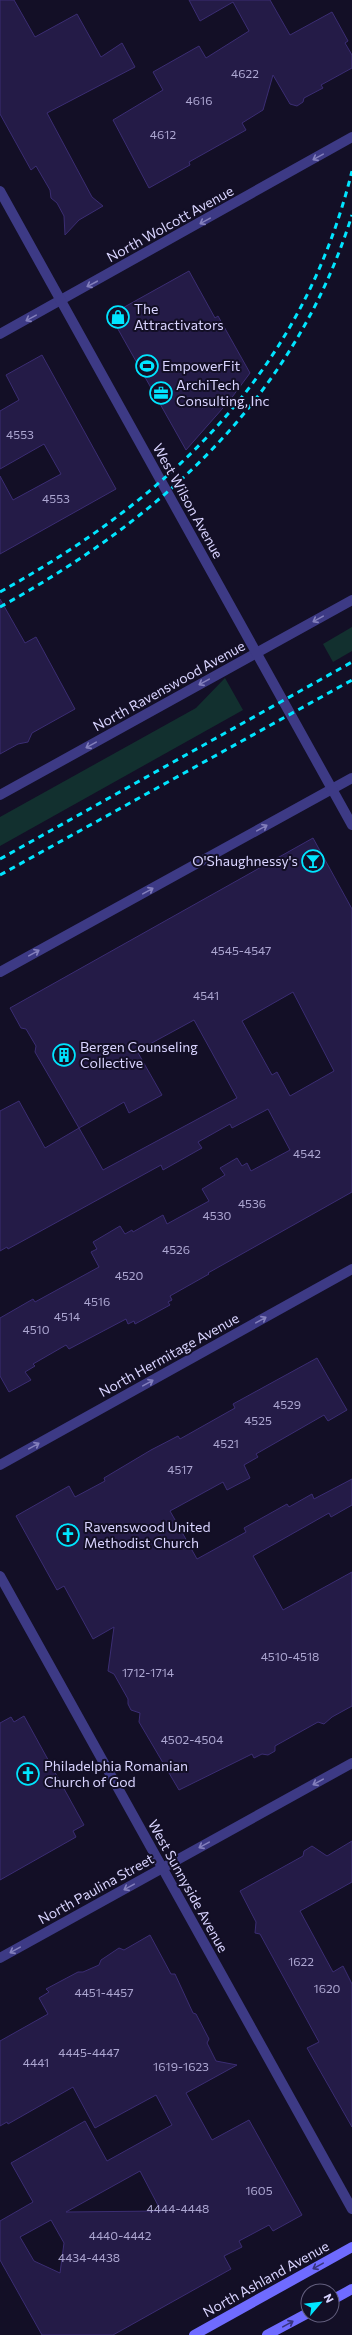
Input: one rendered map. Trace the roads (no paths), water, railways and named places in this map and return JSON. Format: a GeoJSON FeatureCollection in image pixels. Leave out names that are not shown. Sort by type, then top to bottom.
{"type":"FeatureCollection","features":[{"type":"Feature","properties":{"kind":"main road","name":"North Ashland Avenue"},"geometry":{"type":"LineString","coordinates":[[194,2335],[352,2247]]}},
{"type":"Feature","properties":{"kind":"main road"},"geometry":{"type":"LineString","coordinates":[[340,2296],[352,2289]]}},
{"type":"Feature","properties":{"kind":"main road"},"geometry":{"type":"LineString","coordinates":[[267,2335],[300,2317]]}},
{"type":"Feature","properties":{"kind":"street","name":"North Wolcott Avenue"},"geometry":{"type":"LineString","coordinates":[[0,334],[352,137]]}},
{"type":"Feature","properties":{"kind":"street","name":"West Wilson Avenue"},"geometry":{"type":"LineString","coordinates":[[0,191],[352,825]]}},
{"type":"Feature","properties":{"kind":"street","name":"North Ravenswood Avenue"},"geometry":{"type":"LineString","coordinates":[[0,795],[352,600]]}},
{"type":"Feature","properties":{"kind":"street"},"geometry":{"type":"LineString","coordinates":[[0,972],[352,778]]}},
{"type":"Feature","properties":{"kind":"street","name":"North Hermitage Avenue"},"geometry":{"type":"LineString","coordinates":[[0,1465],[352,1269]]}},
{"type":"Feature","properties":{"kind":"street","name":"West Sunnyside Avenue"},"geometry":{"type":"LineString","coordinates":[[0,1576],[352,2209]]}},
{"type":"Feature","properties":{"kind":"street","name":"North Paulina Street"},"geometry":{"type":"LineString","coordinates":[[0,1958],[352,1764]]}},
{"type":"Feature","properties":{"kind":"railway"},"geometry":{"type":"LineString","coordinates":[[0,592],[63,554],[122,513],[175,469],[223,420],[265,366],[301,307],[330,242],[352,171]]}},
{"type":"Feature","properties":{"kind":"railway"},"geometry":{"type":"LineString","coordinates":[[0,607],[60,572],[116,533],[168,491],[216,446],[259,395],[296,340],[327,280],[352,215]]}},
{"type":"Feature","properties":{"kind":"railway"},"geometry":{"type":"LineString","coordinates":[[0,859],[352,662]]}},
{"type":"Feature","properties":{"kind":"railway"},"geometry":{"type":"LineString","coordinates":[[0,875],[352,680]]}},
{"type":"Feature","properties":{"kind":"place","name":"The Attractivators"},"geometry":{"type":"Point","coordinates":[118,317]}},
{"type":"Feature","properties":{"kind":"place","name":"EmpowerFit"},"geometry":{"type":"Point","coordinates":[147,366]}},
{"type":"Feature","properties":{"kind":"place","name":"ArchiTech Consulting, Inc"},"geometry":{"type":"Point","coordinates":[161,393]}},
{"type":"Feature","properties":{"kind":"place","name":"O'Shaughnessy's"},"geometry":{"type":"Point","coordinates":[313,861]}},
{"type":"Feature","properties":{"kind":"place","name":"Bergen Counseling Collective"},"geometry":{"type":"Point","coordinates":[64,1055]}},
{"type":"Feature","properties":{"kind":"place","name":"Ravenswood United Methodist Church"},"geometry":{"type":"Point","coordinates":[68,1535]}},
{"type":"Feature","properties":{"kind":"place","name":"Philadelphia Romanian Church of God"},"geometry":{"type":"Point","coordinates":[28,1774]}}]}
